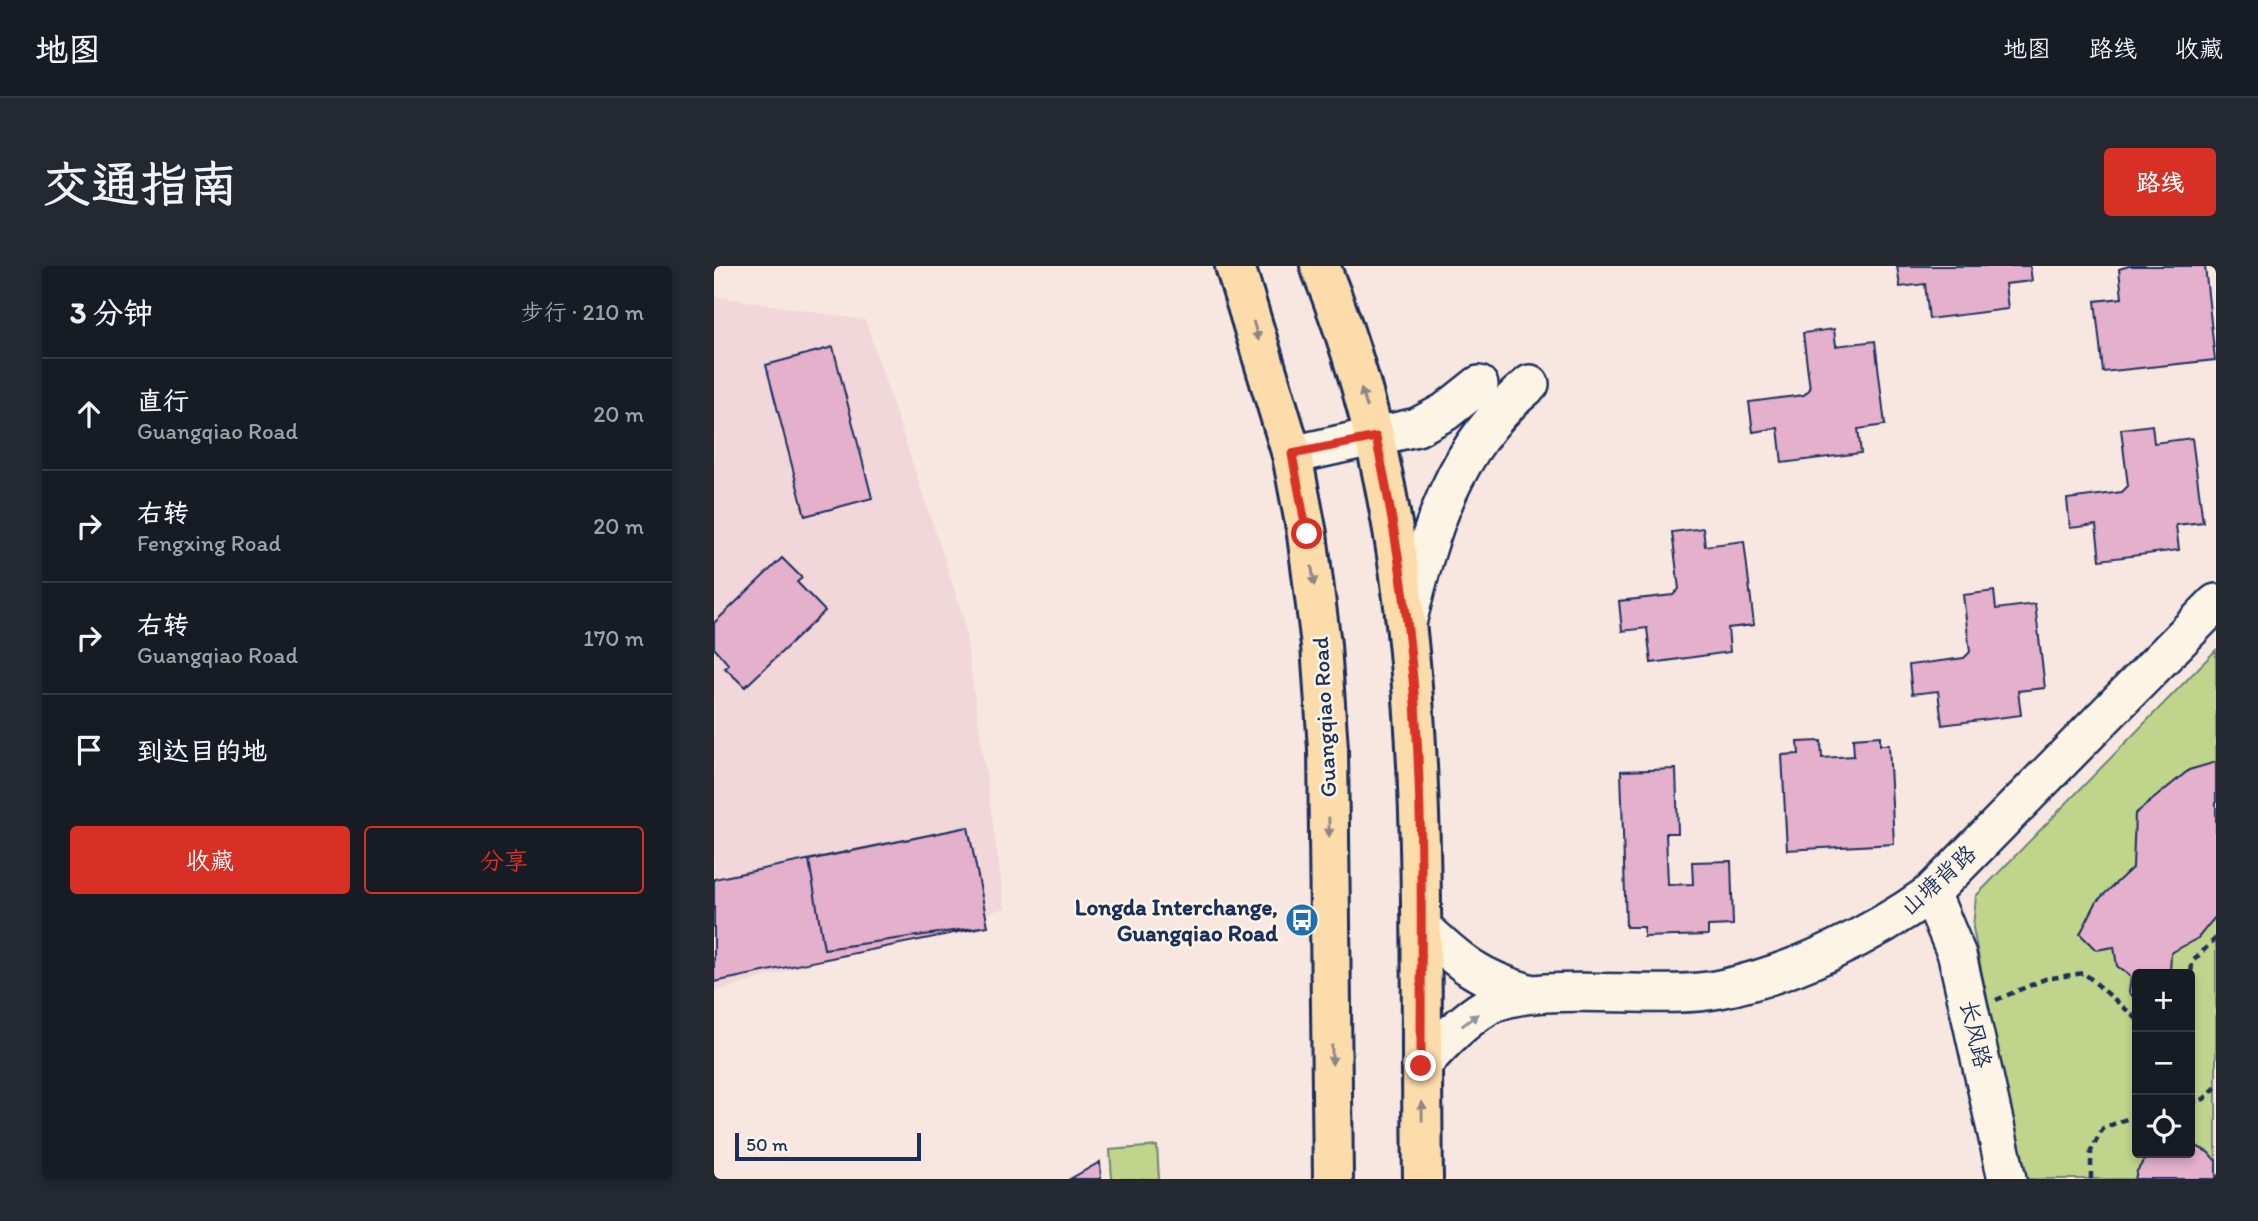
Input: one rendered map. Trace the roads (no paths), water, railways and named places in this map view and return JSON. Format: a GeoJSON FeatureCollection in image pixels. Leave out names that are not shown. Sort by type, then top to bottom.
{"type":"FeatureCollection","features":[{"type":"Feature","properties":{"kind":"main road","name":"Guangqiao Road"},"geometry":{"type":"LineString","coordinates":[[1234,266],[1292,454],[1307,534],[1316,604],[1328,748],[1333,1179]]}},
{"type":"Feature","properties":{"kind":"main road"},"geometry":{"type":"LineString","coordinates":[[1320,266],[1376,437],[1394,520],[1407,624],[1417,735],[1423,1179]]}},
{"type":"Feature","properties":{"kind":"street"},"geometry":{"type":"LineString","coordinates":[[1407,624],[1429,538],[1458,466],[1506,403],[1530,384]]}},
{"type":"Feature","properties":{"kind":"street"},"geometry":{"type":"LineString","coordinates":[[1292,454],[1376,437],[1426,422],[1445,412],[1479,385]]}},
{"type":"Feature","properties":{"kind":"street","name":"山塘背路"},"geometry":{"type":"LineString","coordinates":[[1532,994],[1644,995],[1719,989],[1797,964],[1888,924],[1931,893],[2216,603]]}},
{"type":"Feature","properties":{"kind":"street","name":"长风路"},"geometry":{"type":"LineString","coordinates":[[1931,893],[1957,955],[2007,1179]]}},
{"type":"Feature","properties":{"kind":"street"},"geometry":{"type":"LineString","coordinates":[[1421,926],[1467,968],[1486,979],[1532,994]]}},
{"type":"Feature","properties":{"kind":"street"},"geometry":{"type":"LineString","coordinates":[[1421,1066],[1447,1037],[1489,1006],[1532,994]]}},
{"type":"Feature","properties":{"kind":"place","name":"Longda Interchange, Guangqiao Road"},"geometry":{"type":"Point","coordinates":[1302,920]}}]}
